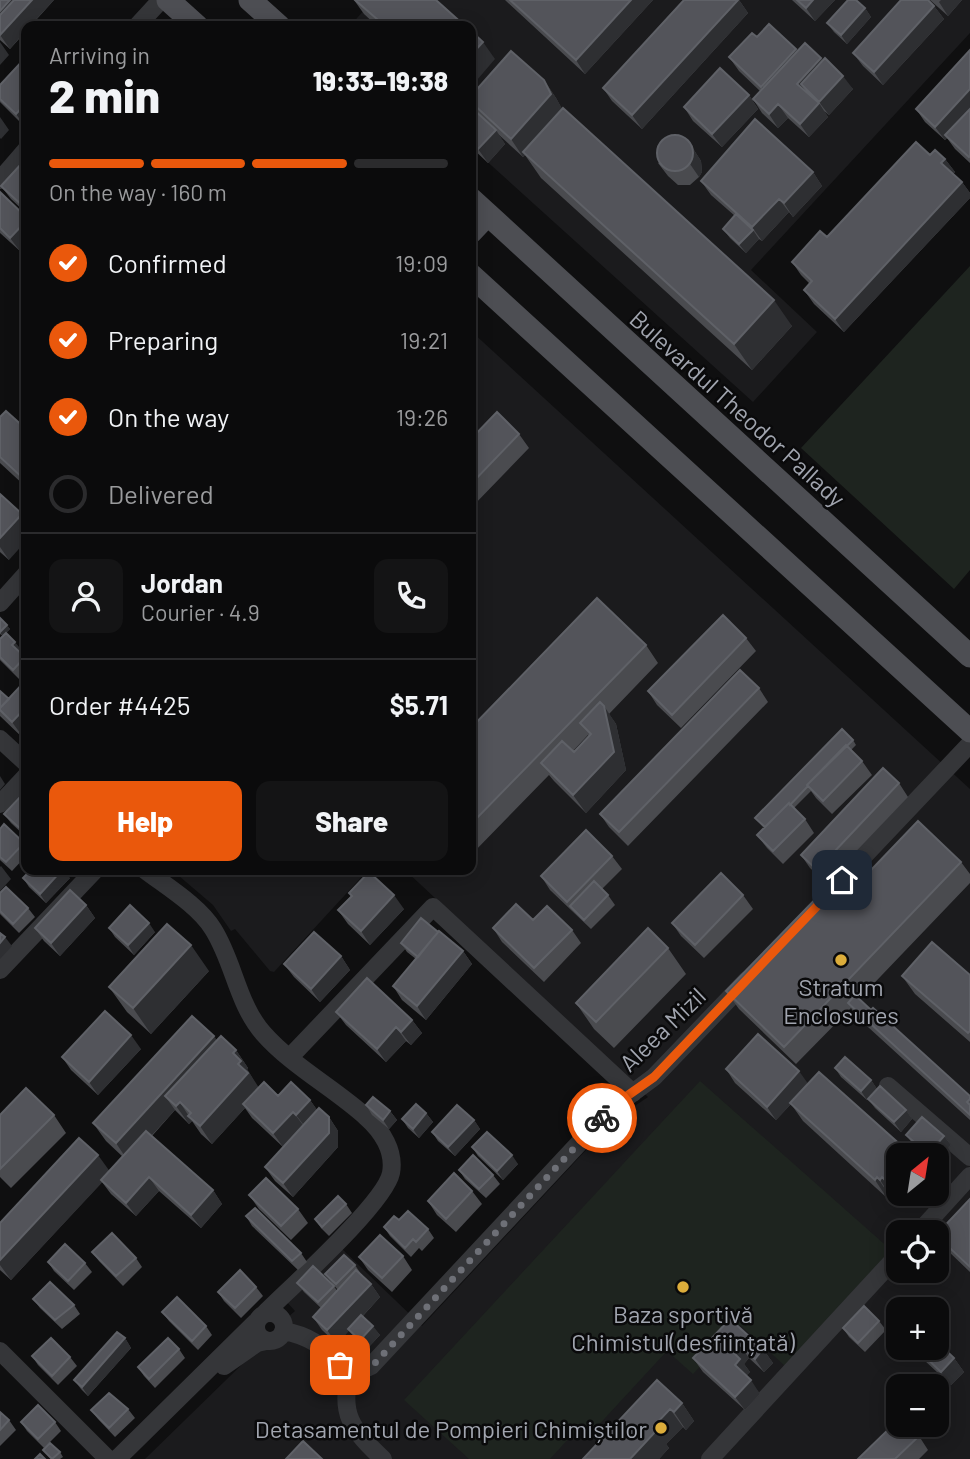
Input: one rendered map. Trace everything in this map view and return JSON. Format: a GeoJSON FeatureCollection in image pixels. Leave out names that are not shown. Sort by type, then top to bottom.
{"type":"FeatureCollection","features":[{"type":"Feature","properties":{"kind":"main road"},"geometry":{"type":"LineString","coordinates":[[168,0],[191,21]]}},
{"type":"Feature","properties":{"kind":"main road"},"geometry":{"type":"LineString","coordinates":[[250,0],[273,21]]}},
{"type":"Feature","properties":{"kind":"main road","name":"Bulevardul Theodor Pallady"},"geometry":{"type":"LineString","coordinates":[[479,207],[970,656]]}},
{"type":"Feature","properties":{"kind":"main road"},"geometry":{"type":"LineString","coordinates":[[476,280],[970,731]]}},
{"type":"Feature","properties":{"kind":"street"},"geometry":{"type":"LineString","coordinates":[[142,21],[161,0]]}},
{"type":"Feature","properties":{"kind":"street"},"geometry":{"type":"LineString","coordinates":[[0,180],[21,156]]}},
{"type":"Feature","properties":{"kind":"street"},"geometry":{"type":"LineString","coordinates":[[0,603],[21,580]]}},
{"type":"Feature","properties":{"kind":"street"},"geometry":{"type":"LineString","coordinates":[[0,739],[21,758]]}},
{"type":"Feature","properties":{"kind":"street"},"geometry":{"type":"LineString","coordinates":[[810,913],[970,744]]}},
{"type":"Feature","properties":{"kind":"street"},"geometry":{"type":"LineString","coordinates":[[0,804],[21,781]]}},
{"type":"Feature","properties":{"kind":"street"},"geometry":{"type":"LineString","coordinates":[[0,970],[90,875]]}},
{"type":"Feature","properties":{"kind":"street"},"geometry":{"type":"LineString","coordinates":[[117,1459],[370,1208],[391,1175],[390,1151],[377,1128],[265,1035],[251,1017],[209,923],[151,875]]}},
{"type":"Feature","properties":{"kind":"street"},"geometry":{"type":"LineString","coordinates":[[290,1057],[433,907],[632,1093]]}},
{"type":"Feature","properties":{"kind":"street","name":"Aleea Mizil"},"geometry":{"type":"LineString","coordinates":[[351,1370],[366,1368],[381,1357],[603,1117],[617,1103],[654,1077],[754,972]]}},
{"type":"Feature","properties":{"kind":"street"},"geometry":{"type":"LineString","coordinates":[[888,1086],[970,1157]]}},
{"type":"Feature","properties":{"kind":"street"},"geometry":{"type":"LineString","coordinates":[[930,1220],[970,1176]]}},
{"type":"Feature","properties":{"kind":"street"},"geometry":{"type":"LineString","coordinates":[[710,1459],[886,1268]]}},
{"type":"Feature","properties":{"kind":"street"},"geometry":{"type":"LineString","coordinates":[[199,1378],[209,1376],[254,1345],[278,1338],[283,1331],[279,1317],[272,1313],[260,1318]]}},
{"type":"Feature","properties":{"kind":"street"},"geometry":{"type":"LineString","coordinates":[[260,1318],[256,1331],[266,1340]]}},
{"type":"Feature","properties":{"kind":"street"},"geometry":{"type":"LineString","coordinates":[[283,1331],[307,1338],[336,1362],[351,1370],[346,1402],[350,1423],[383,1459]]}},
{"type":"Feature","properties":{"kind":"street"},"geometry":{"type":"LineString","coordinates":[[0,1351],[108,1459]]}},
{"type":"Feature","properties":{"kind":"shaded area"},"geometry":{"type":"Polygon","coordinates":[[[373,0],[970,0],[970,33],[751,270],[817,332],[753,402],[476,152],[476,21],[354,21],[373,0]]]}},
{"type":"Feature","properties":{"kind":"shaded area"},"geometry":{"type":"Polygon","coordinates":[[[970,266],[970,570],[954,589],[801,448],[970,266]]]}},
{"type":"Feature","properties":{"kind":"shaded area"},"geometry":{"type":"Polygon","coordinates":[[[476,336],[970,789],[970,1459],[145,1459],[263,1344],[282,1340],[288,1327],[287,1318],[295,1311],[285,1300],[340,1247],[422,1326],[614,1120],[648,1097],[410,875],[476,875],[476,336]]]}},
{"type":"Feature","properties":{"kind":"shaded area"},"geometry":{"type":"Polygon","coordinates":[[[178,875],[363,875],[274,972],[270,971],[235,929],[231,931],[213,905],[178,875]]]}},
{"type":"Feature","properties":{"kind":"shaded area","name":"Baza sportivă Chimistul(desființată)"},"geometry":{"type":"Polygon","coordinates":[[[700,1081],[886,1246],[886,1255],[785,1366],[740,1325],[693,1374],[667,1351],[594,1430],[583,1423],[550,1459],[469,1459],[404,1400],[700,1081]]]}},
{"type":"Feature","properties":{"kind":"building"},"geometry":{"type":"Polygon","coordinates":[[[0,0],[10,0],[0,11],[0,0]]]}},
{"type":"Feature","properties":{"kind":"building"},"geometry":{"type":"Polygon","coordinates":[[[14,0],[32,0],[0,35],[0,15],[14,0]]]}},
{"type":"Feature","properties":{"kind":"building"},"geometry":{"type":"Polygon","coordinates":[[[355,0],[436,0],[459,21],[379,21],[355,0]]]}},
{"type":"Feature","properties":{"kind":"building"},"geometry":{"type":"Polygon","coordinates":[[[510,0],[631,0],[576,60],[510,0]]]}},
{"type":"Feature","properties":{"kind":"building"},"geometry":{"type":"Polygon","coordinates":[[[684,0],[738,0],[632,115],[603,88],[684,0]]]}},
{"type":"Feature","properties":{"kind":"building"},"geometry":{"type":"Polygon","coordinates":[[[797,0],[813,0],[806,8],[797,0]]]}},
{"type":"Feature","properties":{"kind":"building"},"geometry":{"type":"Polygon","coordinates":[[[848,0],[856,0],[865,8],[841,35],[827,23],[848,0]]]}},
{"type":"Feature","properties":{"kind":"building"},"geometry":{"type":"Polygon","coordinates":[[[901,0],[928,0],[934,6],[874,72],[853,53],[901,0]]]}},
{"type":"Feature","properties":{"kind":"building"},"geometry":{"type":"Polygon","coordinates":[[[769,24],[796,49],[761,87],[729,57],[752,33],[757,37],[769,24]]]}},
{"type":"Feature","properties":{"kind":"building"},"geometry":{"type":"Polygon","coordinates":[[[476,36],[483,42],[476,50],[476,36]]]}},
{"type":"Feature","properties":{"kind":"building"},"geometry":{"type":"Polygon","coordinates":[[[805,43],[821,58],[797,84],[819,103],[800,124],[778,104],[769,114],[753,99],[805,43]]]}},
{"type":"Feature","properties":{"kind":"building"},"geometry":{"type":"Polygon","coordinates":[[[970,50],[970,89],[935,127],[916,109],[970,50]]]}},
{"type":"Feature","properties":{"kind":"building"},"geometry":{"type":"Polygon","coordinates":[[[511,51],[544,80],[551,94],[511,139],[476,107],[476,90],[511,51]]]}},
{"type":"Feature","properties":{"kind":"building"},"geometry":{"type":"Polygon","coordinates":[[[825,58],[843,76],[819,102],[801,84],[825,58]]]}},
{"type":"Feature","properties":{"kind":"building"},"geometry":{"type":"Polygon","coordinates":[[[21,62],[21,108],[16,114],[0,99],[0,85],[21,62]]]}},
{"type":"Feature","properties":{"kind":"building"},"geometry":{"type":"Polygon","coordinates":[[[720,68],[749,95],[712,134],[684,107],[720,68]]]}},
{"type":"Feature","properties":{"kind":"building"},"geometry":{"type":"Polygon","coordinates":[[[563,108],[774,300],[734,344],[523,152],[563,108]]]}},
{"type":"Feature","properties":{"kind":"building"},"geometry":{"type":"Polygon","coordinates":[[[970,109],[970,156],[969,157],[945,135],[970,109]]]}},
{"type":"Feature","properties":{"kind":"building"},"geometry":{"type":"Polygon","coordinates":[[[476,112],[496,130],[478,149],[476,147],[476,112]]]}},
{"type":"Feature","properties":{"kind":"building"},"geometry":{"type":"Polygon","coordinates":[[[755,119],[813,172],[784,203],[779,199],[752,227],[701,181],[755,119]]]}},
{"type":"Feature","properties":{"kind":"building"},"geometry":{"type":"Polygon","coordinates":[[[675,135],[688,140],[693,153],[688,166],[675,171],[662,166],[657,153],[662,140],[675,135]]]}},
{"type":"Feature","properties":{"kind":"building"},"geometry":{"type":"Polygon","coordinates":[[[916,142],[930,155],[935,150],[945,159],[941,163],[962,182],[835,319],[804,290],[812,281],[792,262],[820,231],[827,237],[916,142]]]}},
{"type":"Feature","properties":{"kind":"building"},"geometry":{"type":"Polygon","coordinates":[[[21,164],[21,204],[1,186],[21,164]]]}},
{"type":"Feature","properties":{"kind":"building"},"geometry":{"type":"Polygon","coordinates":[[[0,192],[21,212],[21,226],[10,238],[0,228],[0,192]]]}},
{"type":"Feature","properties":{"kind":"building"},"geometry":{"type":"Polygon","coordinates":[[[736,214],[753,230],[739,244],[723,229],[736,214]]]}},
{"type":"Feature","properties":{"kind":"building"},"geometry":{"type":"Polygon","coordinates":[[[6,411],[21,424],[21,476],[0,457],[0,417],[6,411]]]}},
{"type":"Feature","properties":{"kind":"building"},"geometry":{"type":"Polygon","coordinates":[[[497,412],[519,434],[476,479],[476,434],[497,412]]]}},
{"type":"Feature","properties":{"kind":"building"},"geometry":{"type":"Polygon","coordinates":[[[0,494],[21,515],[0,538],[0,494]]]}},
{"type":"Feature","properties":{"kind":"building"},"geometry":{"type":"Polygon","coordinates":[[[597,598],[646,645],[476,819],[476,723],[597,598]]]}},
{"type":"Feature","properties":{"kind":"building"},"geometry":{"type":"Polygon","coordinates":[[[723,615],[746,638],[672,715],[648,691],[723,615]]]}},
{"type":"Feature","properties":{"kind":"building"},"geometry":{"type":"Polygon","coordinates":[[[0,618],[7,625],[0,632],[0,618]]]}},
{"type":"Feature","properties":{"kind":"building"},"geometry":{"type":"Polygon","coordinates":[[[6,633],[15,642],[12,645],[21,653],[21,661],[13,670],[0,657],[0,639],[6,633]]]}},
{"type":"Feature","properties":{"kind":"building"},"geometry":{"type":"Polygon","coordinates":[[[740,670],[759,688],[619,832],[600,814],[740,670]]]}},
{"type":"Feature","properties":{"kind":"building"},"geometry":{"type":"Polygon","coordinates":[[[21,685],[21,712],[12,722],[0,708],[21,685]]]}},
{"type":"Feature","properties":{"kind":"building"},"geometry":{"type":"Polygon","coordinates":[[[0,691],[9,699],[0,708],[0,691]]]}},
{"type":"Feature","properties":{"kind":"building"},"geometry":{"type":"Polygon","coordinates":[[[600,702],[604,706],[614,752],[573,795],[541,763],[562,741],[574,752],[591,734],[580,723],[600,702]]]}},
{"type":"Feature","properties":{"kind":"building"},"geometry":{"type":"Polygon","coordinates":[[[842,729],[853,740],[765,827],[755,818],[842,729]]]}},
{"type":"Feature","properties":{"kind":"building"},"geometry":{"type":"Polygon","coordinates":[[[846,745],[862,761],[823,801],[807,785],[846,745]]]}},
{"type":"Feature","properties":{"kind":"building"},"geometry":{"type":"Polygon","coordinates":[[[883,768],[899,783],[817,870],[801,855],[883,768]]]}},
{"type":"Feature","properties":{"kind":"building"},"geometry":{"type":"Polygon","coordinates":[[[21,796],[21,829],[4,814],[21,796]]]}},
{"type":"Feature","properties":{"kind":"building"},"geometry":{"type":"Polygon","coordinates":[[[789,803],[805,819],[773,851],[757,835],[789,803]]]}},
{"type":"Feature","properties":{"kind":"building","name":"Stratum Enclosures"},"geometry":{"type":"Polygon","coordinates":[[[918,821],[961,862],[784,1047],[726,991],[835,879],[849,893],[918,821]]]}},
{"type":"Feature","properties":{"kind":"building"},"geometry":{"type":"Polygon","coordinates":[[[4,824],[21,840],[21,846],[6,862],[0,857],[0,829],[4,824]]]}},
{"type":"Feature","properties":{"kind":"building"},"geometry":{"type":"Polygon","coordinates":[[[586,830],[612,856],[567,902],[541,876],[586,830]]]}},
{"type":"Feature","properties":{"kind":"building"},"geometry":{"type":"Polygon","coordinates":[[[721,873],[743,895],[695,945],[672,923],[721,873]]]}},
{"type":"Feature","properties":{"kind":"building"},"geometry":{"type":"Polygon","coordinates":[[[26,875],[57,875],[40,894],[23,878],[26,875]]]}},
{"type":"Feature","properties":{"kind":"building"},"geometry":{"type":"Polygon","coordinates":[[[366,875],[372,875],[394,895],[361,931],[338,910],[352,896],[349,893],[366,875]]]}},
{"type":"Feature","properties":{"kind":"building"},"geometry":{"type":"Polygon","coordinates":[[[594,881],[608,895],[584,920],[570,906],[594,881]]]}},
{"type":"Feature","properties":{"kind":"building"},"geometry":{"type":"Polygon","coordinates":[[[6,887],[28,908],[13,924],[0,911],[0,893],[6,887]]]}},
{"type":"Feature","properties":{"kind":"building"},"geometry":{"type":"Polygon","coordinates":[[[70,890],[86,905],[51,943],[35,928],[70,890]]]}},
{"type":"Feature","properties":{"kind":"building"},"geometry":{"type":"Polygon","coordinates":[[[516,904],[533,920],[547,906],[572,930],[534,968],[493,928],[516,904]]]}},
{"type":"Feature","properties":{"kind":"building"},"geometry":{"type":"Polygon","coordinates":[[[130,905],[149,923],[128,945],[109,928],[130,905]]]}},
{"type":"Feature","properties":{"kind":"building"},"geometry":{"type":"Polygon","coordinates":[[[421,918],[438,932],[418,957],[401,943],[421,918]]]}},
{"type":"Feature","properties":{"kind":"building"},"geometry":{"type":"Polygon","coordinates":[[[167,924],[191,945],[133,1008],[109,987],[167,924]]]}},
{"type":"Feature","properties":{"kind":"building"},"geometry":{"type":"Polygon","coordinates":[[[648,928],[668,948],[596,1022],[576,1003],[648,928]]]}},
{"type":"Feature","properties":{"kind":"building"},"geometry":{"type":"Polygon","coordinates":[[[439,931],[463,951],[417,1006],[393,986],[439,931]]]}},
{"type":"Feature","properties":{"kind":"building"},"geometry":{"type":"Polygon","coordinates":[[[314,932],[341,956],[311,989],[284,964],[314,932]]]}},
{"type":"Feature","properties":{"kind":"building"},"geometry":{"type":"Polygon","coordinates":[[[932,942],[970,975],[968,1033],[902,976],[932,942]]]}},
{"type":"Feature","properties":{"kind":"building"},"geometry":{"type":"Polygon","coordinates":[[[367,978],[412,1020],[401,1032],[396,1027],[377,1049],[336,1012],[367,978]]]}},
{"type":"Feature","properties":{"kind":"building"},"geometry":{"type":"Polygon","coordinates":[[[855,995],[871,1010],[873,1008],[970,1096],[967,1102],[970,1105],[970,1115],[848,1003],[855,995]]]}},
{"type":"Feature","properties":{"kind":"building"},"geometry":{"type":"Polygon","coordinates":[[[105,1011],[131,1035],[89,1082],[62,1057],[105,1011]]]}},
{"type":"Feature","properties":{"kind":"building"},"geometry":{"type":"Polygon","coordinates":[[[192,1016],[214,1036],[116,1143],[93,1123],[192,1016]]]}},
{"type":"Feature","properties":{"kind":"building"},"geometry":{"type":"Polygon","coordinates":[[[758,1034],[799,1071],[767,1107],[726,1069],[758,1034]]]}},
{"type":"Feature","properties":{"kind":"building"},"geometry":{"type":"Polygon","coordinates":[[[221,1036],[236,1050],[233,1053],[241,1061],[238,1064],[248,1073],[200,1126],[188,1116],[191,1113],[180,1102],[176,1106],[165,1096],[221,1036]]]}},
{"type":"Feature","properties":{"kind":"building"},"geometry":{"type":"Polygon","coordinates":[[[845,1057],[871,1080],[861,1091],[835,1068],[845,1057]]]}},
{"type":"Feature","properties":{"kind":"building"},"geometry":{"type":"Polygon","coordinates":[[[819,1072],[898,1143],[886,1143],[886,1177],[880,1180],[877,1177],[875,1180],[790,1103],[819,1072]]]}},
{"type":"Feature","properties":{"kind":"building"},"geometry":{"type":"Polygon","coordinates":[[[264,1082],[278,1096],[291,1082],[310,1100],[296,1115],[293,1112],[273,1133],[243,1104],[264,1082]]]}},
{"type":"Feature","properties":{"kind":"building"},"geometry":{"type":"Polygon","coordinates":[[[880,1086],[906,1110],[894,1122],[868,1099],[880,1086]]]}},
{"type":"Feature","properties":{"kind":"building"},"geometry":{"type":"Polygon","coordinates":[[[26,1088],[54,1115],[0,1169],[0,1115],[26,1088]]]}},
{"type":"Feature","properties":{"kind":"building"},"geometry":{"type":"Polygon","coordinates":[[[373,1097],[390,1111],[383,1120],[366,1105],[373,1097]]]}},
{"type":"Feature","properties":{"kind":"building"},"geometry":{"type":"Polygon","coordinates":[[[416,1104],[426,1113],[413,1129],[402,1119],[416,1104]]]}},
{"type":"Feature","properties":{"kind":"building"},"geometry":{"type":"Polygon","coordinates":[[[457,1105],[474,1120],[448,1147],[432,1132],[457,1105]]]}},
{"type":"Feature","properties":{"kind":"building"},"geometry":{"type":"Polygon","coordinates":[[[319,1108],[329,1117],[329,1133],[283,1183],[265,1167],[319,1108]]]}},
{"type":"Feature","properties":{"kind":"building"},"geometry":{"type":"Polygon","coordinates":[[[922,1117],[944,1136],[938,1143],[915,1143],[906,1135],[922,1117]]]}},
{"type":"Feature","properties":{"kind":"building"},"geometry":{"type":"Polygon","coordinates":[[[146,1131],[213,1190],[191,1215],[149,1177],[126,1203],[101,1180],[146,1131]]]}},
{"type":"Feature","properties":{"kind":"building"},"geometry":{"type":"Polygon","coordinates":[[[487,1132],[512,1155],[497,1171],[472,1147],[487,1132]]]}},
{"type":"Feature","properties":{"kind":"building"},"geometry":{"type":"Polygon","coordinates":[[[79,1138],[98,1155],[0,1260],[0,1223],[79,1138]]]}},
{"type":"Feature","properties":{"kind":"building"},"geometry":{"type":"Polygon","coordinates":[[[473,1155],[493,1175],[479,1189],[459,1170],[473,1155]]]}},
{"type":"Feature","properties":{"kind":"building"},"geometry":{"type":"Polygon","coordinates":[[[454,1173],[472,1191],[446,1219],[428,1201],[454,1173]]]}},
{"type":"Feature","properties":{"kind":"building"},"geometry":{"type":"Polygon","coordinates":[[[266,1178],[298,1209],[281,1226],[249,1195],[266,1178]]]}},
{"type":"Feature","properties":{"kind":"building"},"geometry":{"type":"Polygon","coordinates":[[[338,1196],[346,1204],[322,1227],[315,1219],[338,1196]]]}},
{"type":"Feature","properties":{"kind":"building"},"geometry":{"type":"Polygon","coordinates":[[[970,1199],[970,1267],[949,1247],[949,1221],[970,1199]]]}},
{"type":"Feature","properties":{"kind":"building"},"geometry":{"type":"Polygon","coordinates":[[[255,1208],[301,1253],[292,1261],[246,1216],[255,1208]]]}},
{"type":"Feature","properties":{"kind":"building"},"geometry":{"type":"Polygon","coordinates":[[[408,1211],[428,1229],[416,1242],[413,1239],[405,1248],[384,1227],[394,1216],[399,1220],[408,1211]]]}},
{"type":"Feature","properties":{"kind":"building"},"geometry":{"type":"Polygon","coordinates":[[[112,1233],[136,1258],[116,1276],[92,1252],[112,1233]]]}},
{"type":"Feature","properties":{"kind":"building"},"geometry":{"type":"Polygon","coordinates":[[[380,1235],[403,1256],[382,1278],[359,1257],[380,1235]]]}},
{"type":"Feature","properties":{"kind":"building"},"geometry":{"type":"Polygon","coordinates":[[[65,1244],[85,1263],[68,1281],[48,1262],[65,1244]]]}},
{"type":"Feature","properties":{"kind":"building"},"geometry":{"type":"Polygon","coordinates":[[[344,1255],[355,1265],[336,1284],[325,1274],[344,1255]]]}},
{"type":"Feature","properties":{"kind":"building"},"geometry":{"type":"Polygon","coordinates":[[[313,1266],[334,1286],[318,1302],[297,1283],[313,1266]]]}},
{"type":"Feature","properties":{"kind":"building"},"geometry":{"type":"Polygon","coordinates":[[[240,1270],[256,1287],[235,1308],[218,1292],[240,1270]]]}},
{"type":"Feature","properties":{"kind":"building"},"geometry":{"type":"Polygon","coordinates":[[[356,1270],[371,1284],[327,1330],[313,1317],[356,1270]]]}},
{"type":"Feature","properties":{"kind":"building"},"geometry":{"type":"Polygon","coordinates":[[[50,1282],[74,1305],[55,1320],[33,1299],[50,1282]]]}},
{"type":"Feature","properties":{"kind":"building"},"geometry":{"type":"Polygon","coordinates":[[[177,1297],[206,1326],[192,1341],[162,1312],[177,1297]]]}},
{"type":"Feature","properties":{"kind":"building"},"geometry":{"type":"Polygon","coordinates":[[[864,1306],[879,1321],[858,1343],[843,1328],[864,1306]]]}},
{"type":"Feature","properties":{"kind":"building"},"geometry":{"type":"Polygon","coordinates":[[[361,1315],[373,1326],[360,1340],[348,1329],[361,1315]]]}},
{"type":"Feature","properties":{"kind":"building"},"geometry":{"type":"Polygon","coordinates":[[[730,1319],[763,1349],[755,1359],[739,1344],[733,1352],[740,1359],[735,1365],[751,1380],[735,1397],[693,1358],[730,1319]]]}},
{"type":"Feature","properties":{"kind":"building"},"geometry":{"type":"Polygon","coordinates":[[[117,1332],[125,1338],[82,1387],[74,1380],[117,1332]]]}},
{"type":"Feature","properties":{"kind":"building"},"geometry":{"type":"Polygon","coordinates":[[[51,1338],[70,1357],[52,1376],[32,1356],[51,1338]]]}},
{"type":"Feature","properties":{"kind":"building"},"geometry":{"type":"Polygon","coordinates":[[[168,1338],[179,1349],[149,1379],[138,1367],[168,1338]]]}},
{"type":"Feature","properties":{"kind":"building"},"geometry":{"type":"Polygon","coordinates":[[[949,1353],[954,1358],[941,1372],[928,1360],[949,1360],[949,1353]]]}},
{"type":"Feature","properties":{"kind":"building"},"geometry":{"type":"Polygon","coordinates":[[[657,1380],[682,1403],[674,1412],[670,1409],[653,1427],[657,1430],[630,1459],[583,1459],[657,1380]]]}},
{"type":"Feature","properties":{"kind":"building"},"geometry":{"type":"Polygon","coordinates":[[[109,1393],[128,1409],[109,1428],[91,1410],[109,1393]]]}},
{"type":"Feature","properties":{"kind":"building"},"geometry":{"type":"Polygon","coordinates":[[[38,1405],[55,1422],[38,1439],[21,1422],[38,1405]]]}},
{"type":"Feature","properties":{"kind":"building"},"geometry":{"type":"Polygon","coordinates":[[[0,1412],[9,1420],[0,1430],[0,1412]]]}},
{"type":"Feature","properties":{"kind":"building"},"geometry":{"type":"Polygon","coordinates":[[[886,1432],[886,1437],[918,1437],[895,1459],[858,1459],[886,1432]]]}},
{"type":"Feature","properties":{"kind":"building"},"geometry":{"type":"Polygon","coordinates":[[[303,1441],[322,1459],[286,1459],[303,1441]]]}},
{"type":"Feature","properties":{"kind":"building"},"geometry":{"type":"Polygon","coordinates":[[[50,1443],[60,1452],[52,1459],[43,1450],[50,1443]]]}},
{"type":"Feature","properties":{"kind":"way so far"},"geometry":{"type":"LineString","coordinates":[[340,1365],[357,1370],[376,1362],[602,1118]]}},
{"type":"Feature","properties":{"kind":"place","name":"Stratum Enclosures"},"geometry":{"type":"Point","coordinates":[841,960]}},
{"type":"Feature","properties":{"kind":"place","name":"Baza sportivă Chimistul(desființată)"},"geometry":{"type":"Point","coordinates":[683,1287]}},
{"type":"Feature","properties":{"kind":"place","name":"Detasamentul de Pompieri Chimiștilor"},"geometry":{"type":"Point","coordinates":[661,1428]}},
{"type":"Feature","properties":{"kind":"route"},"geometry":{"type":"LineString","coordinates":[[602,1118],[617,1103],[654,1077],[842,880]]}}]}
